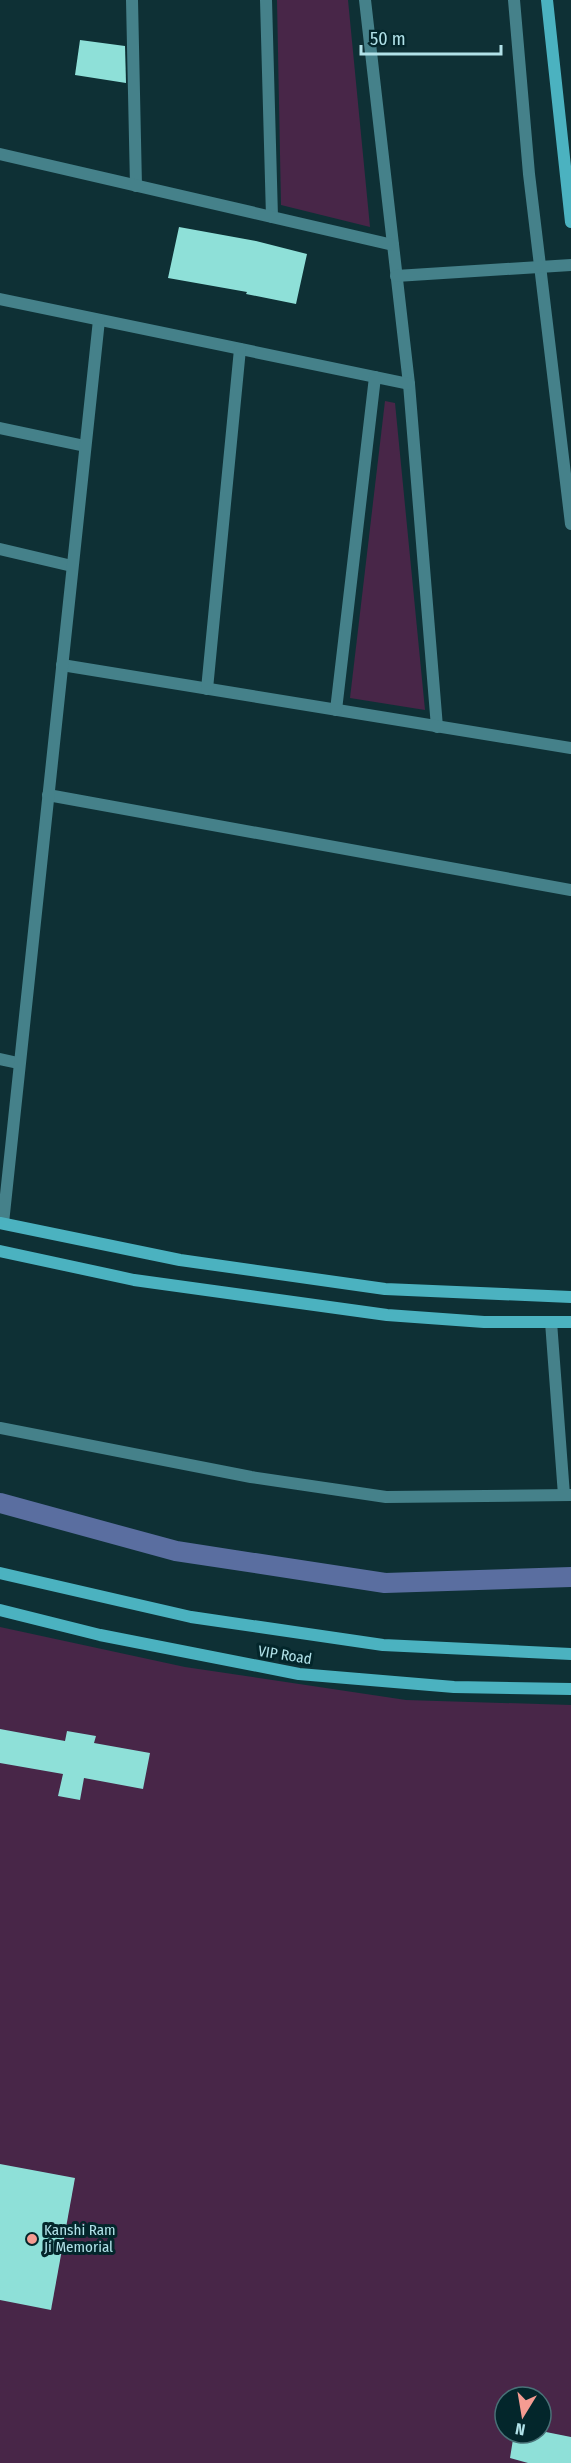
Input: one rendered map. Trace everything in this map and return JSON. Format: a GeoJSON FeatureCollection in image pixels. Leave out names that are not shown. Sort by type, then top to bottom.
{"type":"FeatureCollection","features":[{"type":"Feature","properties":{"kind":"street"},"geometry":{"type":"LineString","coordinates":[[132,0],[136,186]]}},
{"type":"Feature","properties":{"kind":"street"},"geometry":{"type":"LineString","coordinates":[[266,0],[272,217]]}},
{"type":"Feature","properties":{"kind":"street"},"geometry":{"type":"LineString","coordinates":[[365,0],[409,384],[437,727]]}},
{"type":"Feature","properties":{"kind":"street"},"geometry":{"type":"LineString","coordinates":[[514,0],[540,267],[571,524]]}},
{"type":"Feature","properties":{"kind":"street"},"geometry":{"type":"LineString","coordinates":[[547,0],[566,133],[571,222]]}},
{"type":"Feature","properties":{"kind":"street"},"geometry":{"type":"LineString","coordinates":[[0,154],[393,245]]}},
{"type":"Feature","properties":{"kind":"street"},"geometry":{"type":"LineString","coordinates":[[396,276],[571,265]]}},
{"type":"Feature","properties":{"kind":"street"},"geometry":{"type":"LineString","coordinates":[[0,299],[409,384]]}},
{"type":"Feature","properties":{"kind":"street"},"geometry":{"type":"LineString","coordinates":[[99,320],[1,1223],[180,1260],[385,1289],[571,1297]]}},
{"type":"Feature","properties":{"kind":"street"},"geometry":{"type":"LineString","coordinates":[[207,689],[240,349]]}},
{"type":"Feature","properties":{"kind":"street"},"geometry":{"type":"LineString","coordinates":[[336,710],[375,377]]}},
{"type":"Feature","properties":{"kind":"street"},"geometry":{"type":"LineString","coordinates":[[0,428],[85,446]]}},
{"type":"Feature","properties":{"kind":"street"},"geometry":{"type":"LineString","coordinates":[[0,549],[72,566]]}},
{"type":"Feature","properties":{"kind":"street"},"geometry":{"type":"LineString","coordinates":[[62,666],[571,748]]}},
{"type":"Feature","properties":{"kind":"street"},"geometry":{"type":"LineString","coordinates":[[48,795],[571,890]]}},
{"type":"Feature","properties":{"kind":"street"},"geometry":{"type":"LineString","coordinates":[[0,1059],[18,1063]]}},
{"type":"Feature","properties":{"kind":"street"},"geometry":{"type":"LineString","coordinates":[[0,1251],[134,1280],[387,1315],[484,1322],[571,1322]]}},
{"type":"Feature","properties":{"kind":"street"},"geometry":{"type":"LineString","coordinates":[[0,1428],[251,1477],[386,1497],[567,1495],[551,1322]]}},
{"type":"Feature","properties":{"kind":"street","name":"VIP Road"},"geometry":{"type":"LineString","coordinates":[[0,1573],[191,1617],[372,1643],[571,1654]]}},
{"type":"Feature","properties":{"kind":"street","name":"VIP Road"},"geometry":{"type":"LineString","coordinates":[[0,1610],[100,1635],[299,1674],[454,1687],[571,1689]]}},
{"type":"Feature","properties":{"kind":"shaded area"},"geometry":{"type":"Polygon","coordinates":[[[277,0],[348,0],[370,227],[281,205],[277,0]]]}},
{"type":"Feature","properties":{"kind":"shaded area"},"geometry":{"type":"Polygon","coordinates":[[[385,401],[395,403],[425,710],[350,698],[385,401]]]}},
{"type":"Feature","properties":{"kind":"shaded area"},"geometry":{"type":"Polygon","coordinates":[[[0,1627],[185,1667],[406,1700],[571,1705],[571,2463],[0,2463],[0,1627]]]}},
{"type":"Feature","properties":{"kind":"building"},"geometry":{"type":"Polygon","coordinates":[[[80,40],[125,46],[126,83],[75,75],[80,40]]]}},
{"type":"Feature","properties":{"kind":"building"},"geometry":{"type":"Polygon","coordinates":[[[179,227],[256,241],[307,254],[296,304],[246,294],[247,292],[168,278],[179,227]]]}},
{"type":"Feature","properties":{"kind":"building"},"geometry":{"type":"Polygon","coordinates":[[[0,1729],[65,1741],[67,1731],[96,1736],[94,1743],[150,1753],[143,1789],[84,1778],[80,1800],[58,1796],[63,1774],[0,1763],[0,1729]]]}},
{"type":"Feature","properties":{"kind":"building","name":"Kanshi Ram Ji Memorial"},"geometry":{"type":"Polygon","coordinates":[[[0,2164],[75,2178],[51,2310],[0,2300],[0,2164]]]}},
{"type":"Feature","properties":{"kind":"building"},"geometry":{"type":"Polygon","coordinates":[[[553,2433],[571,2437],[571,2463],[528,2463],[510,2458],[512,2445],[553,2445],[553,2433]]]}},
{"type":"Feature","properties":{"kind":"waterway"},"geometry":{"type":"LineString","coordinates":[[0,1503],[176,1551],[385,1583],[571,1577]]}},
{"type":"Feature","properties":{"kind":"place","name":"Kanshi Ram Ji Memorial"},"geometry":{"type":"Point","coordinates":[32,2239]}}]}
